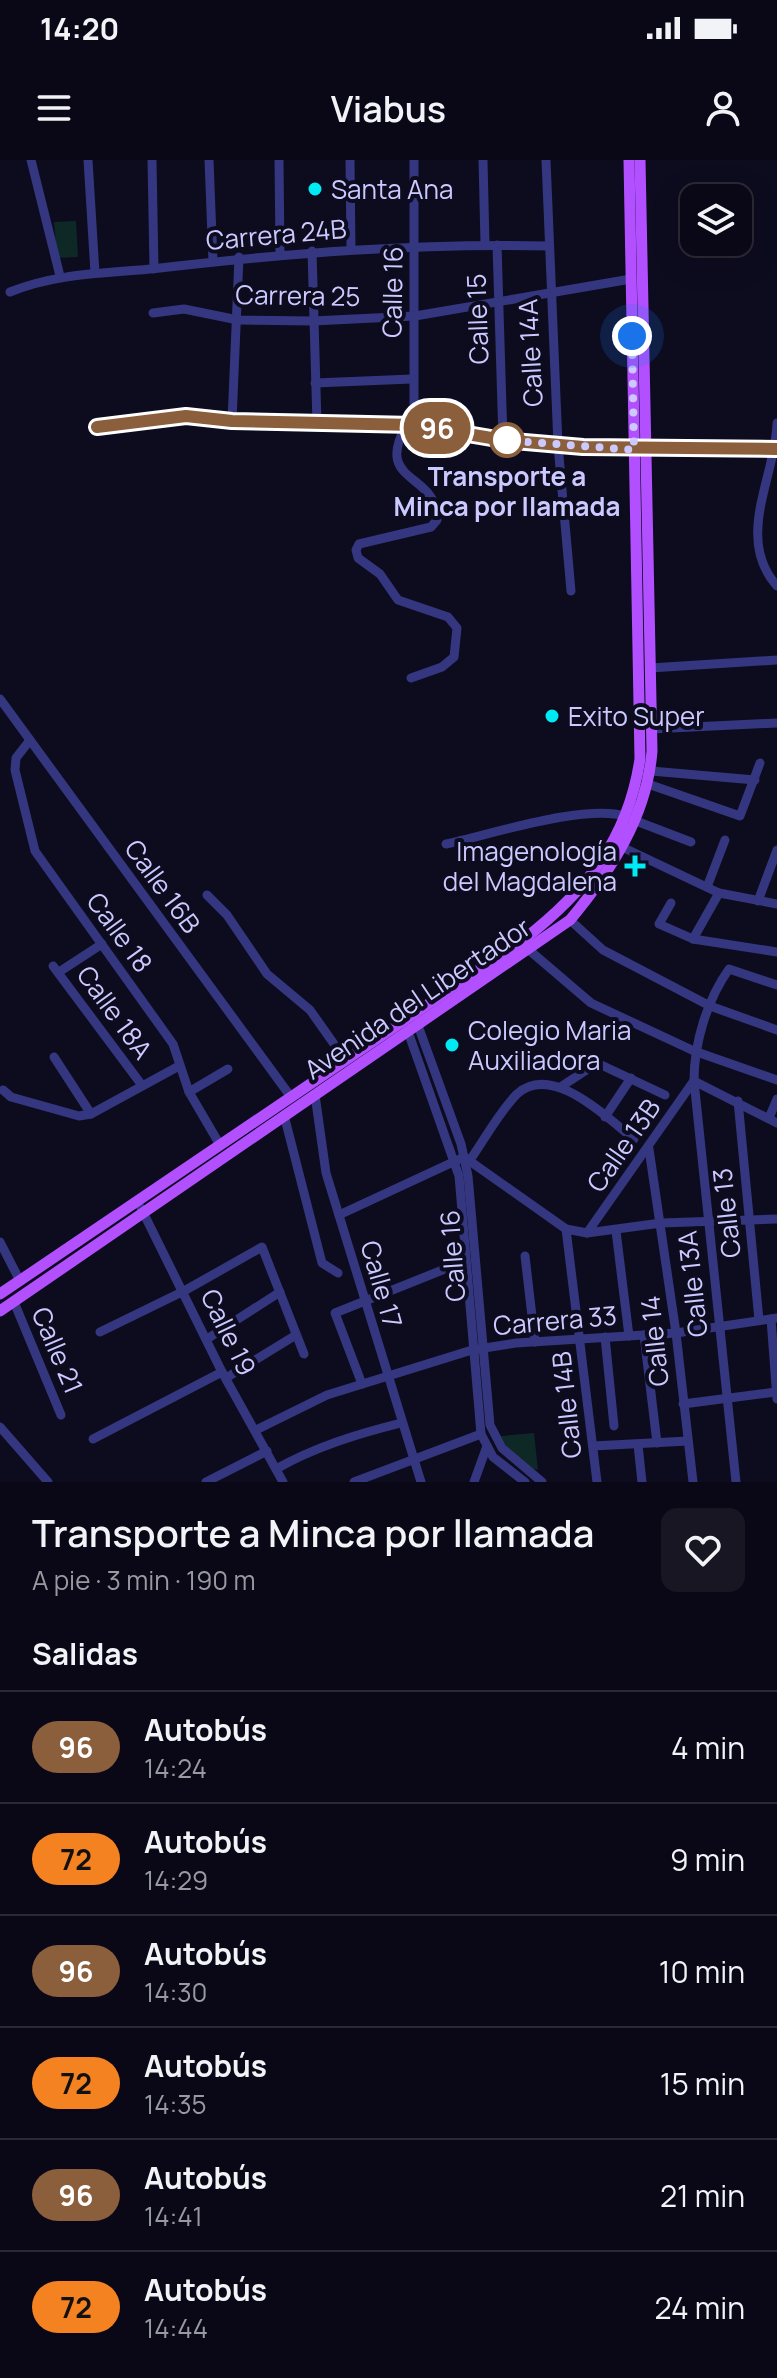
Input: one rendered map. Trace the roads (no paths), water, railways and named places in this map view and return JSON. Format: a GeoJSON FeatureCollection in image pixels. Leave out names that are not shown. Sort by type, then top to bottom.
{"type":"FeatureCollection","features":[{"type":"Feature","properties":{"kind":"main road","name":"Avenida del Libertador"},"geometry":{"type":"LineString","coordinates":[[0,1294],[315,1095],[566,907],[631,818],[651,771],[651,729],[631,279],[629,160]]}},
{"type":"Feature","properties":{"kind":"main road","name":"Avenida del Libertador"},"geometry":{"type":"LineString","coordinates":[[0,1311],[220,1145],[346,1061],[529,950],[570,920],[622,847],[631,818],[640,759],[640,160]]}},
{"type":"Feature","properties":{"kind":"street"},"geometry":{"type":"LineString","coordinates":[[31,160],[60,276]]}},
{"type":"Feature","properties":{"kind":"street"},"geometry":{"type":"LineString","coordinates":[[88,160],[95,273]]}},
{"type":"Feature","properties":{"kind":"street"},"geometry":{"type":"LineString","coordinates":[[152,160],[154,269]]}},
{"type":"Feature","properties":{"kind":"street"},"geometry":{"type":"LineString","coordinates":[[209,160],[213,262]]}},
{"type":"Feature","properties":{"kind":"street"},"geometry":{"type":"LineString","coordinates":[[279,160],[280,253]]}},
{"type":"Feature","properties":{"kind":"street"},"geometry":{"type":"LineString","coordinates":[[350,160],[351,248]]}},
{"type":"Feature","properties":{"kind":"street","name":"Calle 16"},"geometry":{"type":"LineString","coordinates":[[411,678],[442,667],[454,657],[457,628],[448,617],[398,600],[380,574],[358,558],[356,550],[359,544],[431,527],[437,520],[430,497],[396,461],[397,442],[411,425],[415,316],[414,160]]}},
{"type":"Feature","properties":{"kind":"street","name":"Calle 15"},"geometry":{"type":"LineString","coordinates":[[483,160],[485,244]]}},
{"type":"Feature","properties":{"kind":"street","name":"Calle 14A"},"geometry":{"type":"LineString","coordinates":[[546,160],[549,290],[571,591]]}},
{"type":"Feature","properties":{"kind":"street","name":"Carrera 24B"},"geometry":{"type":"LineString","coordinates":[[10,292],[60,276],[154,269],[280,253],[485,244],[549,246]]}},
{"type":"Feature","properties":{"kind":"street","name":"Calle 15"},"geometry":{"type":"LineString","coordinates":[[497,245],[503,440]]}},
{"type":"Feature","properties":{"kind":"street"},"geometry":{"type":"LineString","coordinates":[[312,251],[317,423]]}},
{"type":"Feature","properties":{"kind":"street"},"geometry":{"type":"LineString","coordinates":[[232,421],[239,257]]}},
{"type":"Feature","properties":{"kind":"street","name":"Carrera 25"},"geometry":{"type":"LineString","coordinates":[[153,313],[184,309],[238,320],[313,321],[415,316],[549,290],[631,279]]}},
{"type":"Feature","properties":{"kind":"street"},"geometry":{"type":"LineString","coordinates":[[315,383],[412,379]]}},
{"type":"Feature","properties":{"kind":"street"},"geometry":{"type":"LineString","coordinates":[[97,427],[186,416],[232,421],[411,425],[503,440],[640,450],[777,449]]}},
{"type":"Feature","properties":{"kind":"street"},"geometry":{"type":"LineString","coordinates":[[777,423],[777,449],[760,495],[757,533],[768,576],[777,586]]}},
{"type":"Feature","properties":{"kind":"street"},"geometry":{"type":"LineString","coordinates":[[650,668],[777,660]]}},
{"type":"Feature","properties":{"kind":"street","name":"Calle 16B"},"geometry":{"type":"LineString","coordinates":[[0,699],[291,1097]]}},
{"type":"Feature","properties":{"kind":"street"},"geometry":{"type":"LineString","coordinates":[[651,729],[777,723]]}},
{"type":"Feature","properties":{"kind":"street","name":"Calle 18"},"geometry":{"type":"LineString","coordinates":[[30,740],[16,758],[15,770],[35,851],[173,1044],[189,1092],[220,1145]]}},
{"type":"Feature","properties":{"kind":"street"},"geometry":{"type":"LineString","coordinates":[[648,784],[740,816],[760,763]]}},
{"type":"Feature","properties":{"kind":"street"},"geometry":{"type":"LineString","coordinates":[[651,771],[755,780]]}},
{"type":"Feature","properties":{"kind":"street"},"geometry":{"type":"LineString","coordinates":[[446,844],[568,816],[612,812],[691,842]]}},
{"type":"Feature","properties":{"kind":"street"},"geometry":{"type":"LineString","coordinates":[[707,887],[725,840]]}},
{"type":"Feature","properties":{"kind":"street"},"geometry":{"type":"LineString","coordinates":[[622,847],[719,893],[777,904]]}},
{"type":"Feature","properties":{"kind":"street"},"geometry":{"type":"LineString","coordinates":[[758,901],[777,850]]}},
{"type":"Feature","properties":{"kind":"street"},"geometry":{"type":"LineString","coordinates":[[693,939],[719,893]]}},
{"type":"Feature","properties":{"kind":"street"},"geometry":{"type":"LineString","coordinates":[[207,895],[227,915],[267,974],[310,1010],[346,1061]]}},
{"type":"Feature","properties":{"kind":"street"},"geometry":{"type":"LineString","coordinates":[[671,903],[659,924],[693,939],[777,952]]}},
{"type":"Feature","properties":{"kind":"street"},"geometry":{"type":"LineString","coordinates":[[570,920],[603,950],[710,1006],[777,1030]]}},
{"type":"Feature","properties":{"kind":"street","name":"Calle 18A"},"geometry":{"type":"LineString","coordinates":[[102,944],[56,969],[141,1084]]}},
{"type":"Feature","properties":{"kind":"street"},"geometry":{"type":"LineString","coordinates":[[529,950],[591,1003],[694,1051],[777,1080]]}},
{"type":"Feature","properties":{"kind":"street","name":"Calle 13A"},"geometry":{"type":"LineString","coordinates":[[736,1482],[707,1221],[694,1051],[710,1006],[729,969],[777,985]]}},
{"type":"Feature","properties":{"kind":"street","name":"Calle 16"},"geometry":{"type":"LineString","coordinates":[[411,1023],[468,1176],[481,1434],[493,1457],[525,1482]]}},
{"type":"Feature","properties":{"kind":"street"},"geometry":{"type":"LineString","coordinates":[[54,1057],[91,1114]]}},
{"type":"Feature","properties":{"kind":"street"},"geometry":{"type":"LineString","coordinates":[[339,1215],[462,1159],[514,1099],[535,1086],[562,1086],[594,1064],[665,1095]]}},
{"type":"Feature","properties":{"kind":"street"},"geometry":{"type":"LineString","coordinates":[[3,1090],[11,1097],[79,1116],[91,1114],[179,1066]]}},
{"type":"Feature","properties":{"kind":"street"},"geometry":{"type":"LineString","coordinates":[[189,1092],[228,1069]]}},
{"type":"Feature","properties":{"kind":"street"},"geometry":{"type":"LineString","coordinates":[[605,1117],[631,1078]]}},
{"type":"Feature","properties":{"kind":"street"},"geometry":{"type":"LineString","coordinates":[[694,1081],[773,1121],[777,1099]]}},
{"type":"Feature","properties":{"kind":"street","name":"Calle 13B"},"geometry":{"type":"LineString","coordinates":[[587,1233],[694,1081]]}},
{"type":"Feature","properties":{"kind":"street"},"geometry":{"type":"LineString","coordinates":[[562,1086],[634,1139]]}},
{"type":"Feature","properties":{"kind":"street","name":"Calle 17"},"geometry":{"type":"LineString","coordinates":[[315,1095],[326,1173],[421,1482]]}},
{"type":"Feature","properties":{"kind":"street","name":"Calle 13"},"geometry":{"type":"LineString","coordinates":[[738,1101],[759,1320]]}},
{"type":"Feature","properties":{"kind":"street"},"geometry":{"type":"LineString","coordinates":[[284,1115],[322,1263],[338,1273]]}},
{"type":"Feature","properties":{"kind":"street","name":"Calle 14"},"geometry":{"type":"LineString","coordinates":[[649,1149],[676,1333],[693,1482]]}},
{"type":"Feature","properties":{"kind":"street"},"geometry":{"type":"LineString","coordinates":[[462,1159],[566,1229],[587,1233],[661,1223],[777,1219]]}},
{"type":"Feature","properties":{"kind":"street","name":"Calle 16"},"geometry":{"type":"LineString","coordinates":[[462,1159],[459,1176],[465,1261],[476,1350],[490,1425],[502,1448],[542,1482]]}},
{"type":"Feature","properties":{"kind":"street","name":"Calle 19"},"geometry":{"type":"LineString","coordinates":[[141,1206],[224,1375],[283,1482]]}},
{"type":"Feature","properties":{"kind":"street","name":"Calle 14B"},"geometry":{"type":"LineString","coordinates":[[566,1229],[597,1482]]}},
{"type":"Feature","properties":{"kind":"street"},"geometry":{"type":"LineString","coordinates":[[616,1231],[629,1336]]}},
{"type":"Feature","properties":{"kind":"street"},"geometry":{"type":"LineString","coordinates":[[0,1242],[20,1281]]}},
{"type":"Feature","properties":{"kind":"street"},"geometry":{"type":"LineString","coordinates":[[100,1332],[184,1291],[262,1247],[304,1354]]}},
{"type":"Feature","properties":{"kind":"street"},"geometry":{"type":"LineString","coordinates":[[525,1256],[535,1342]]}},
{"type":"Feature","properties":{"kind":"street"},"geometry":{"type":"LineString","coordinates":[[362,1384],[335,1313],[465,1261]]}},
{"type":"Feature","properties":{"kind":"street"},"geometry":{"type":"LineString","coordinates":[[207,1339],[280,1292]]}},
{"type":"Feature","properties":{"kind":"street","name":"Calle 21"},"geometry":{"type":"LineString","coordinates":[[14,1302],[61,1415]]}},
{"type":"Feature","properties":{"kind":"street"},"geometry":{"type":"LineString","coordinates":[[774,1319],[777,1399]]}},
{"type":"Feature","properties":{"kind":"street","name":"Carrera 33"},"geometry":{"type":"LineString","coordinates":[[256,1430],[327,1395],[476,1350],[581,1338],[676,1333],[774,1319]]}},
{"type":"Feature","properties":{"kind":"street"},"geometry":{"type":"LineString","coordinates":[[93,1439],[140,1413],[224,1375],[296,1335]]}},
{"type":"Feature","properties":{"kind":"street"},"geometry":{"type":"LineString","coordinates":[[644,1335],[657,1443]]}},
{"type":"Feature","properties":{"kind":"street"},"geometry":{"type":"LineString","coordinates":[[605,1337],[614,1426]]}},
{"type":"Feature","properties":{"kind":"street"},"geometry":{"type":"LineString","coordinates":[[683,1404],[776,1392]]}},
{"type":"Feature","properties":{"kind":"street"},"geometry":{"type":"LineString","coordinates":[[276,1469],[345,1439],[401,1423]]}},
{"type":"Feature","properties":{"kind":"street"},"geometry":{"type":"LineString","coordinates":[[0,1427],[48,1482]]}},
{"type":"Feature","properties":{"kind":"street"},"geometry":{"type":"LineString","coordinates":[[354,1482],[481,1434]]}},
{"type":"Feature","properties":{"kind":"street"},"geometry":{"type":"LineString","coordinates":[[593,1446],[688,1441]]}},
{"type":"Feature","properties":{"kind":"street"},"geometry":{"type":"LineString","coordinates":[[638,1445],[642,1482]]}},
{"type":"Feature","properties":{"kind":"street"},"geometry":{"type":"LineString","coordinates":[[474,1482],[487,1446]]}},
{"type":"Feature","properties":{"kind":"street"},"geometry":{"type":"LineString","coordinates":[[206,1482],[267,1451]]}},
{"type":"Feature","properties":{"kind":"place","name":"Santa Ana"},"geometry":{"type":"Point","coordinates":[315,189]}},
{"type":"Feature","properties":{"kind":"place","name":"Transporte a Minca por llamada"},"geometry":{"type":"Point","coordinates":[507,440]}},
{"type":"Feature","properties":{"kind":"place","name":"Exito Super"},"geometry":{"type":"Point","coordinates":[552,716]}},
{"type":"Feature","properties":{"kind":"place","name":"Imagenología del Magdalena"},"geometry":{"type":"Point","coordinates":[635,866]}},
{"type":"Feature","properties":{"kind":"place","name":"Colegio Maria Auxiliadora"},"geometry":{"type":"Point","coordinates":[452,1045]}}]}
